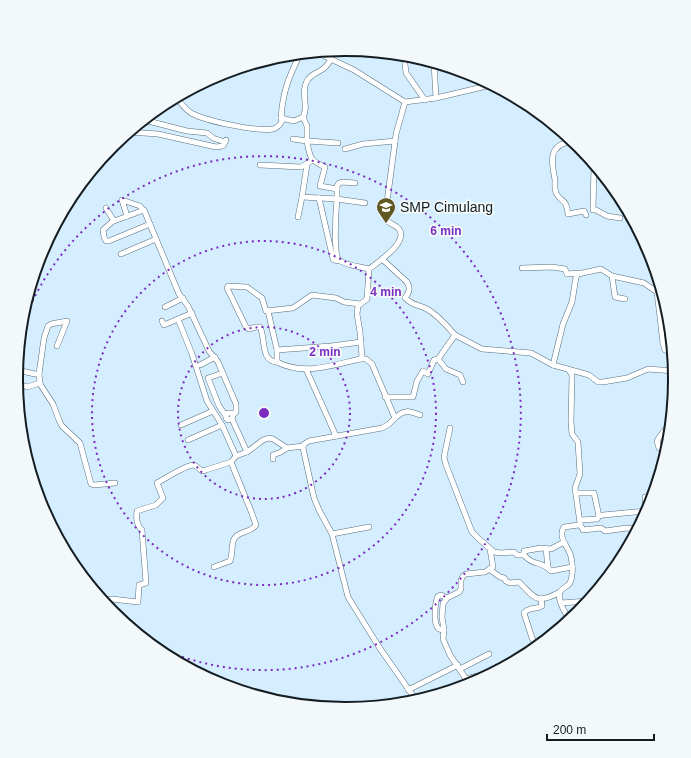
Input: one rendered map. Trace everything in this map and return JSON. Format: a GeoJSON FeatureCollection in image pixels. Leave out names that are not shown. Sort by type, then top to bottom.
{"type":"FeatureCollection","features":[{"type":"Feature","properties":{"kind":"street"},"geometry":{"type":"LineString","coordinates":[[326,57],[354,70],[405,102],[436,98],[482,87]]}},
{"type":"Feature","properties":{"kind":"street"},"geometry":{"type":"LineString","coordinates":[[331,59],[327,66],[309,77],[306,82],[304,99],[306,110],[303,117],[306,126],[309,154],[313,160],[324,167],[320,186],[337,189]]}},
{"type":"Feature","properties":{"kind":"street"},"geometry":{"type":"LineString","coordinates":[[180,102],[190,112],[226,124],[273,129],[280,126],[282,121],[282,100],[285,87],[297,60]]}},
{"type":"Feature","properties":{"kind":"street"},"geometry":{"type":"LineString","coordinates":[[405,62],[406,73],[425,100]]}},
{"type":"Feature","properties":{"kind":"street"},"geometry":{"type":"LineString","coordinates":[[434,69],[436,98]]}},
{"type":"Feature","properties":{"kind":"street"},"geometry":{"type":"LineString","coordinates":[[360,359],[362,357],[361,342],[357,314],[358,306],[367,299],[369,269],[395,248],[400,242],[402,236],[400,229],[386,220],[385,217],[395,141],[399,120],[405,102]]}},
{"type":"Feature","properties":{"kind":"street"},"geometry":{"type":"LineString","coordinates":[[281,118],[294,121],[303,117]]}},
{"type":"Feature","properties":{"kind":"street"},"geometry":{"type":"LineString","coordinates":[[138,133],[174,136],[183,140],[216,146],[223,146],[225,141],[213,138],[207,133],[187,131],[151,122]]}},
{"type":"Feature","properties":{"kind":"street"},"geometry":{"type":"LineString","coordinates":[[293,139],[338,143]]}},
{"type":"Feature","properties":{"kind":"street"},"geometry":{"type":"LineString","coordinates":[[345,149],[363,144],[395,141]]}},
{"type":"Feature","properties":{"kind":"street"},"geometry":{"type":"LineString","coordinates":[[565,143],[554,151],[552,157],[552,172],[555,180],[555,188],[557,194],[566,204],[568,214],[584,211],[586,215]]}},
{"type":"Feature","properties":{"kind":"street"},"geometry":{"type":"LineString","coordinates":[[260,165],[299,167],[307,165],[313,160]]}},
{"type":"Feature","properties":{"kind":"street"},"geometry":{"type":"LineString","coordinates":[[298,217],[307,165]]}},
{"type":"Feature","properties":{"kind":"street"},"geometry":{"type":"LineString","coordinates":[[594,174],[593,210],[607,216],[620,218]]}},
{"type":"Feature","properties":{"kind":"street"},"geometry":{"type":"LineString","coordinates":[[340,261],[337,257],[336,241],[337,185],[340,182],[355,183]]}},
{"type":"Feature","properties":{"kind":"street"},"geometry":{"type":"LineString","coordinates":[[302,197],[337,199],[365,203]]}},
{"type":"Feature","properties":{"kind":"street"},"geometry":{"type":"LineString","coordinates":[[319,198],[333,259],[335,261],[369,269]]}},
{"type":"Feature","properties":{"kind":"street"},"geometry":{"type":"LineString","coordinates":[[127,216],[122,200],[141,207],[143,210],[179,294],[192,313],[207,348],[215,357],[223,373],[236,404],[236,412],[233,417]]}},
{"type":"Feature","properties":{"kind":"street"},"geometry":{"type":"LineString","coordinates":[[106,208],[113,221]]}},
{"type":"Feature","properties":{"kind":"street"},"geometry":{"type":"LineString","coordinates":[[143,210],[113,221],[103,230],[104,237],[107,241],[150,224]]}},
{"type":"Feature","properties":{"kind":"street"},"geometry":{"type":"LineString","coordinates":[[121,254],[156,239]]}},
{"type":"Feature","properties":{"kind":"street"},"geometry":{"type":"LineString","coordinates":[[382,259],[410,286],[405,298],[412,304],[427,310],[446,324],[455,335],[482,349],[529,352],[552,365],[589,375],[596,382],[627,378],[648,369],[668,371]]}},
{"type":"Feature","properties":{"kind":"street"},"geometry":{"type":"LineString","coordinates":[[522,268],[552,267],[565,269],[567,274],[601,269],[612,276],[644,283],[655,290]]}},
{"type":"Feature","properties":{"kind":"street"},"geometry":{"type":"LineString","coordinates":[[552,365],[563,324],[571,305],[576,277],[581,273]]}},
{"type":"Feature","properties":{"kind":"street"},"geometry":{"type":"LineString","coordinates":[[612,276],[614,297],[625,299]]}},
{"type":"Feature","properties":{"kind":"street"},"geometry":{"type":"LineString","coordinates":[[278,362],[277,350],[268,311],[265,310],[262,298],[247,287],[227,286],[246,327],[249,329],[256,326],[260,327],[266,356],[271,361],[306,370],[360,359],[366,360],[372,364],[395,418]]}},
{"type":"Feature","properties":{"kind":"street"},"geometry":{"type":"LineString","coordinates":[[268,311],[293,308],[312,295],[336,298],[344,302],[360,304]]}},
{"type":"Feature","properties":{"kind":"street"},"geometry":{"type":"LineString","coordinates":[[164,307],[183,298]]}},
{"type":"Feature","properties":{"kind":"street"},"geometry":{"type":"LineString","coordinates":[[661,310],[664,349],[666,351]]}},
{"type":"Feature","properties":{"kind":"street"},"geometry":{"type":"LineString","coordinates":[[162,321],[164,324],[192,313]]}},
{"type":"Feature","properties":{"kind":"street"},"geometry":{"type":"LineString","coordinates":[[178,319],[192,354],[207,401],[222,425],[236,456]]}},
{"type":"Feature","properties":{"kind":"street"},"geometry":{"type":"LineString","coordinates":[[57,346],[67,321],[48,326],[44,338],[40,383],[53,404],[59,422],[79,442],[91,484],[115,483]]}},
{"type":"Feature","properties":{"kind":"street"},"geometry":{"type":"LineString","coordinates":[[385,396],[412,397],[416,381],[423,371],[428,374],[434,360],[438,359],[455,335]]}},
{"type":"Feature","properties":{"kind":"street"},"geometry":{"type":"LineString","coordinates":[[277,350],[361,342]]}},
{"type":"Feature","properties":{"kind":"street"},"geometry":{"type":"LineString","coordinates":[[200,364],[215,357]]}},
{"type":"Feature","properties":{"kind":"street"},"geometry":{"type":"LineString","coordinates":[[438,359],[446,369],[460,375],[463,382]]}},
{"type":"Feature","properties":{"kind":"street"},"geometry":{"type":"LineString","coordinates":[[306,370],[336,436]]}},
{"type":"Feature","properties":{"kind":"street"},"geometry":{"type":"LineString","coordinates":[[569,370],[572,375],[572,434],[578,441],[579,451],[580,474],[575,486],[580,522],[583,530],[601,528],[606,531],[631,528]]}},
{"type":"Feature","properties":{"kind":"street"},"geometry":{"type":"LineString","coordinates":[[23,371],[40,374]]}},
{"type":"Feature","properties":{"kind":"street"},"geometry":{"type":"LineString","coordinates":[[223,373],[208,378],[219,406],[226,416],[229,412],[232,412],[247,452]]}},
{"type":"Feature","properties":{"kind":"street"},"geometry":{"type":"LineString","coordinates":[[23,385],[27,386],[40,383]]}},
{"type":"Feature","properties":{"kind":"street"},"geometry":{"type":"LineString","coordinates":[[181,425],[213,411]]}},
{"type":"Feature","properties":{"kind":"street"},"geometry":{"type":"LineString","coordinates":[[272,459],[273,456],[288,448],[336,436],[382,428],[390,424],[402,412],[408,411],[420,415]]}},
{"type":"Feature","properties":{"kind":"street"},"geometry":{"type":"LineString","coordinates":[[188,440],[222,425]]}},
{"type":"Feature","properties":{"kind":"street"},"geometry":{"type":"LineString","coordinates":[[450,428],[444,457],[470,528],[478,539],[490,549],[496,552],[514,552],[517,555],[524,555]]}},
{"type":"Feature","properties":{"kind":"street"},"geometry":{"type":"LineString","coordinates":[[660,449],[657,441],[664,431]]}},
{"type":"Feature","properties":{"kind":"street"},"geometry":{"type":"LineString","coordinates":[[110,599],[138,602],[139,585],[146,583],[142,530],[139,527],[136,518],[137,511],[156,505],[163,498],[157,483],[184,468],[196,466],[200,470],[206,470],[231,462],[236,456],[247,452],[263,440],[269,438],[288,448]]}},
{"type":"Feature","properties":{"kind":"street"},"geometry":{"type":"LineString","coordinates":[[304,445],[316,503],[332,534],[348,597],[379,647],[411,694]]}},
{"type":"Feature","properties":{"kind":"street"},"geometry":{"type":"LineString","coordinates":[[214,567],[230,562],[235,538],[254,528],[256,525],[231,462]]}},
{"type":"Feature","properties":{"kind":"street"},"geometry":{"type":"LineString","coordinates":[[576,493],[594,493],[599,516]]}},
{"type":"Feature","properties":{"kind":"street"},"geometry":{"type":"LineString","coordinates":[[489,569],[500,577],[504,578],[506,582],[519,582],[531,594],[541,599],[549,598],[570,584],[572,566],[571,557],[562,536],[563,528],[579,525],[580,522],[597,519],[599,516],[639,512]]}},
{"type":"Feature","properties":{"kind":"street"},"geometry":{"type":"LineString","coordinates":[[332,534],[369,527]]}},
{"type":"Feature","properties":{"kind":"street"},"geometry":{"type":"LineString","coordinates":[[524,555],[524,551],[541,548],[551,549],[564,542]]}},
{"type":"Feature","properties":{"kind":"street"},"geometry":{"type":"LineString","coordinates":[[466,678],[450,655],[444,640],[442,617],[444,604],[447,598],[459,592],[462,587],[461,580],[463,576],[466,574],[486,572],[493,567],[490,549]]}},
{"type":"Feature","properties":{"kind":"street"},"geometry":{"type":"LineString","coordinates":[[546,549],[548,567]]}},
{"type":"Feature","properties":{"kind":"street"},"geometry":{"type":"LineString","coordinates":[[524,555],[529,562],[544,565],[553,571],[572,566]]}},
{"type":"Feature","properties":{"kind":"street"},"geometry":{"type":"LineString","coordinates":[[560,592],[561,603],[566,614]]}},
{"type":"Feature","properties":{"kind":"street"},"geometry":{"type":"LineString","coordinates":[[444,630],[439,629],[437,626],[435,618],[436,604],[438,596],[441,595],[447,598]]}},
{"type":"Feature","properties":{"kind":"street"},"geometry":{"type":"LineString","coordinates":[[534,641],[524,613],[528,609],[542,606],[541,599]]}},
{"type":"Feature","properties":{"kind":"street"},"geometry":{"type":"LineString","coordinates":[[561,603],[579,602]]}},
{"type":"Feature","properties":{"kind":"street"},"geometry":{"type":"LineString","coordinates":[[408,690],[489,654]]}},
{"type":"Feature","properties":{"kind":"place","name":"SMP Cimulang"},"geometry":{"type":"Point","coordinates":[386,224]}}]}
